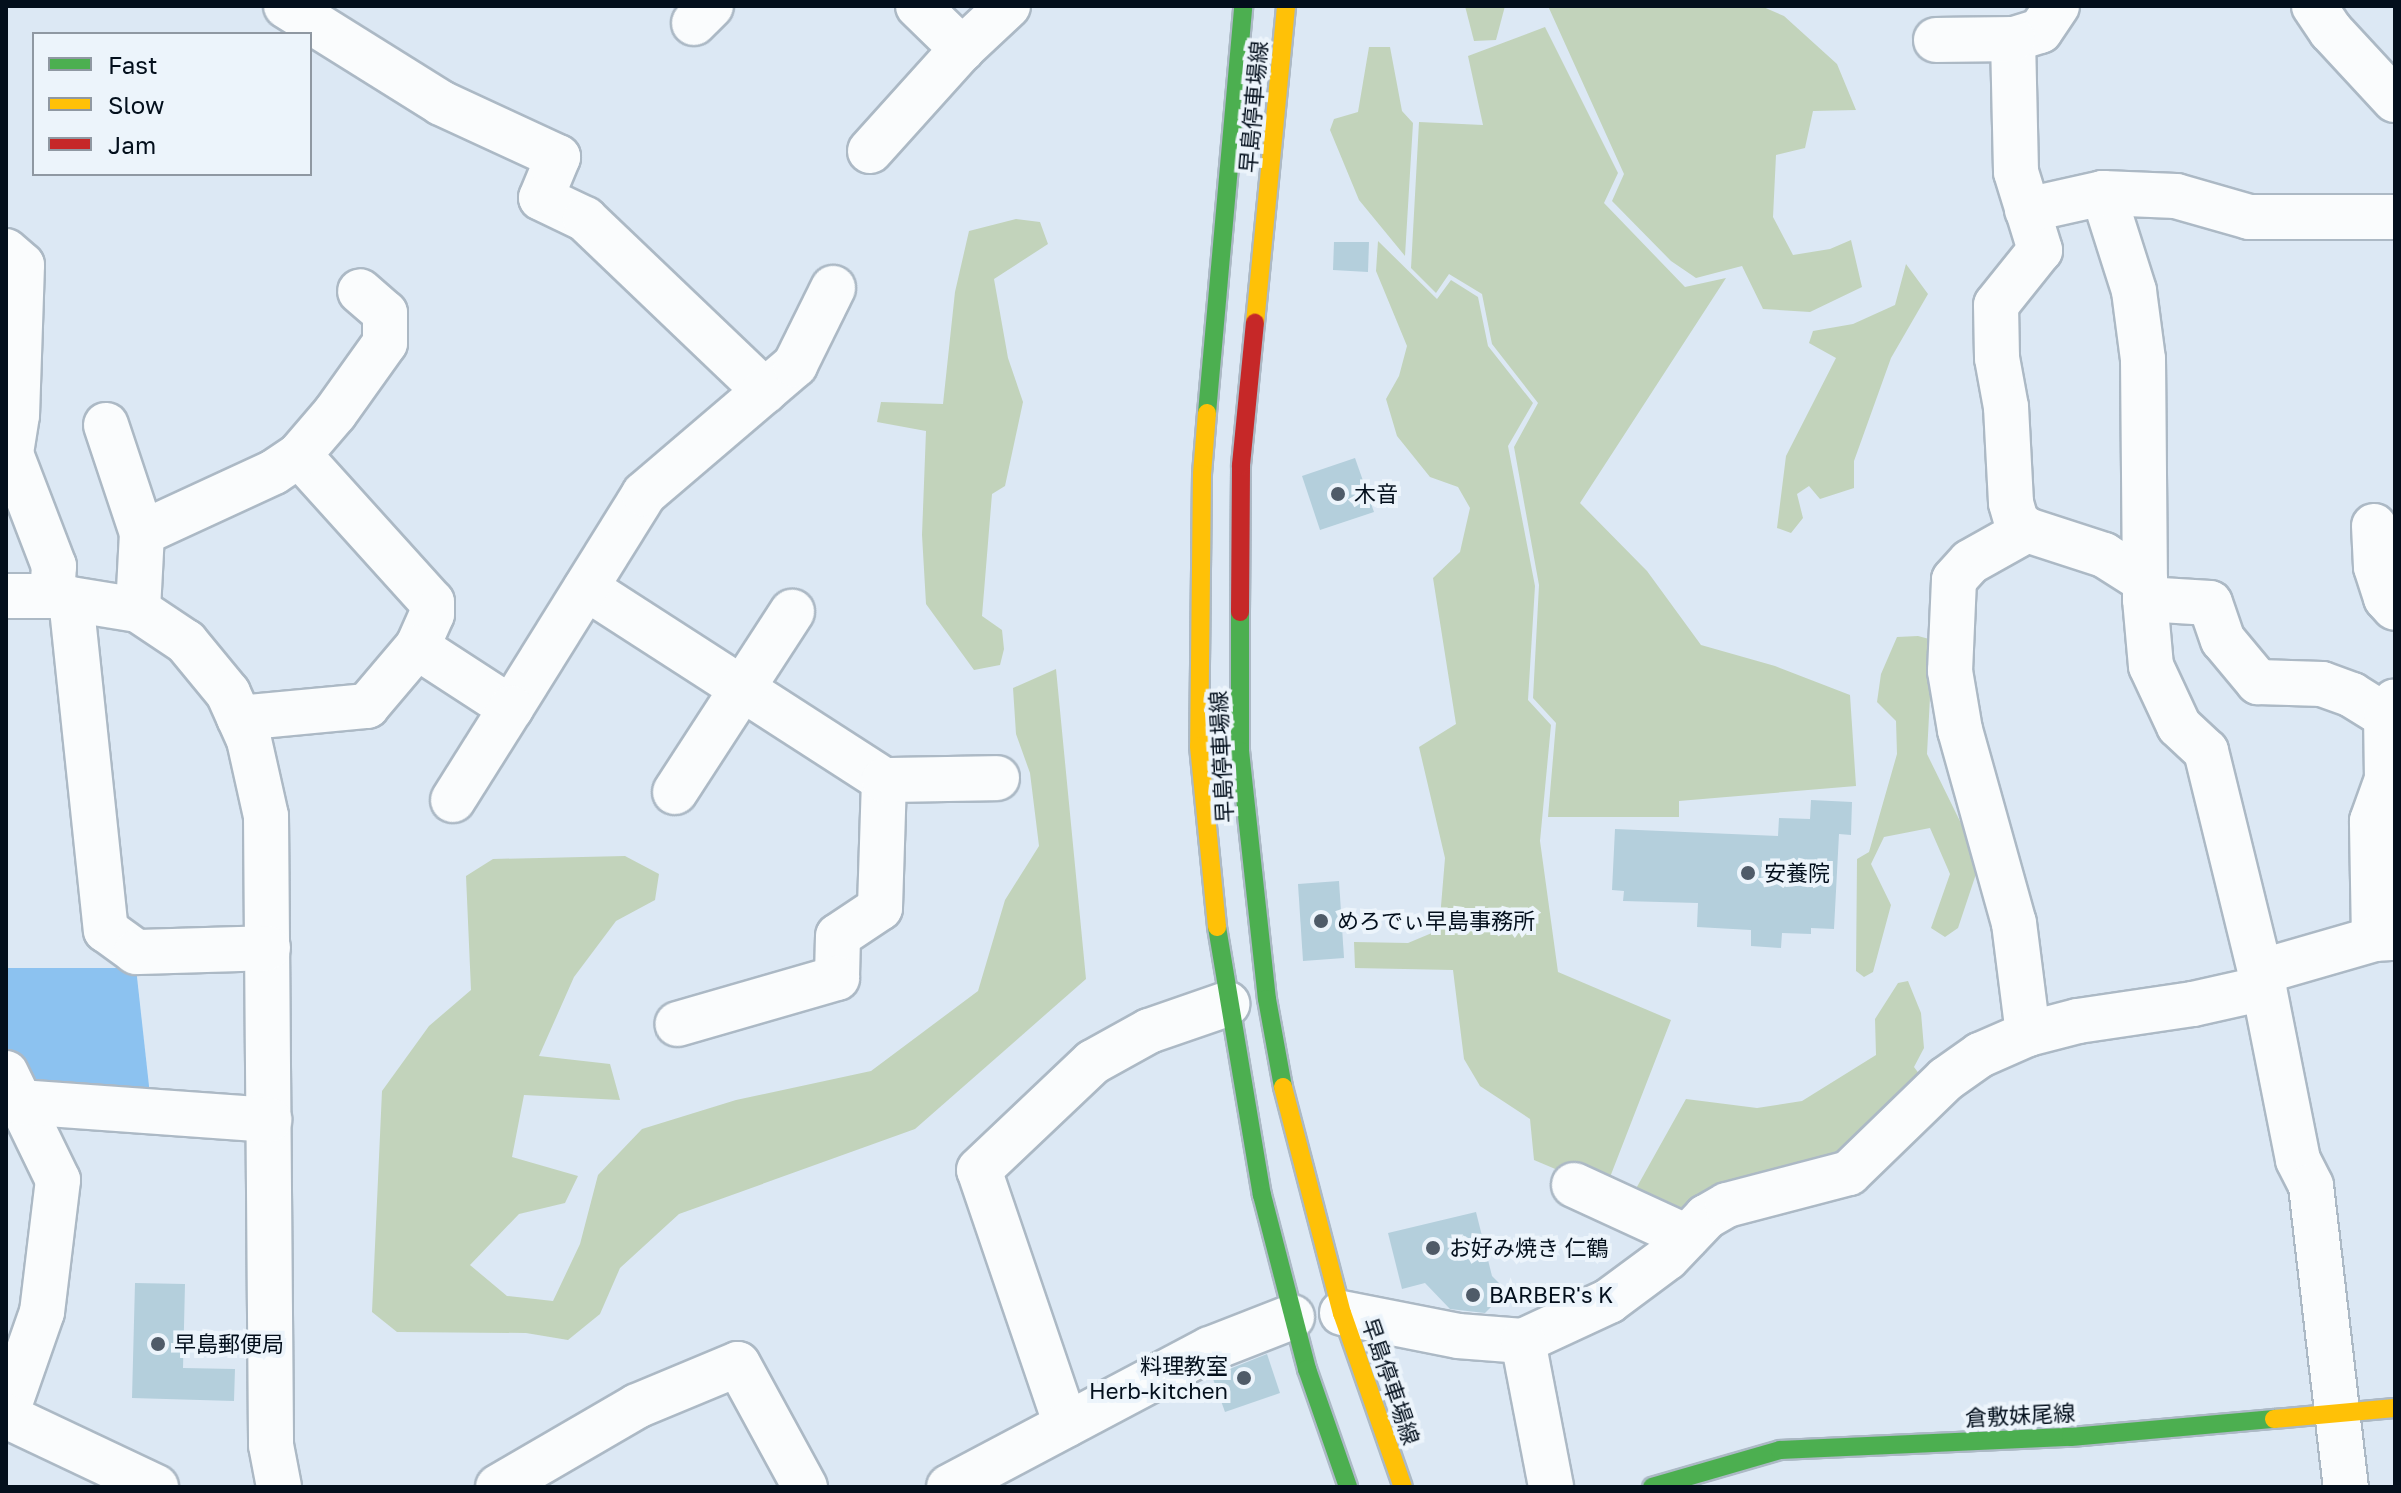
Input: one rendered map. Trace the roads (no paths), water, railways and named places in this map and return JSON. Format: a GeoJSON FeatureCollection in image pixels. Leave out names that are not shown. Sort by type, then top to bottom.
{"type":"FeatureCollection","features":[{"type":"Feature","properties":{"kind":"main road","name":"早島停車場線"},"geometry":{"type":"LineString","coordinates":[[1243,6],[1202,474],[1198,596],[1199,746],[1209,871],[1227,1004],[1262,1195],[1292,1317],[1348,1487]]}},
{"type":"Feature","properties":{"kind":"main road","name":"早島停車場線"},"geometry":{"type":"LineString","coordinates":[[1286,6],[1241,465],[1240,751],[1267,999],[1287,1111],[1342,1313],[1403,1487]]}},
{"type":"Feature","properties":{"kind":"main road","name":"倉敷妹尾線"},"geometry":{"type":"LineString","coordinates":[[1652,1487],[1720,1464],[1780,1450],[2071,1437],[2395,1408]]}},
{"type":"Feature","properties":{"kind":"street"},"geometry":{"type":"LineString","coordinates":[[286,6],[441,103],[558,157],[541,198],[585,219],[765,391]]}},
{"type":"Feature","properties":{"kind":"street"},"geometry":{"type":"LineString","coordinates":[[918,6],[962,49]]}},
{"type":"Feature","properties":{"kind":"street"},"geometry":{"type":"LineString","coordinates":[[870,151],[962,49],[1008,6]]}},
{"type":"Feature","properties":{"kind":"street"},"geometry":{"type":"LineString","coordinates":[[1936,40],[2013,39],[2040,31],[2057,6]]}},
{"type":"Feature","properties":{"kind":"street"},"geometry":{"type":"LineString","coordinates":[[2314,6],[2331,31],[2395,100]]}},
{"type":"Feature","properties":{"kind":"street"},"geometry":{"type":"LineString","coordinates":[[1342,1313],[1458,1336],[1523,1341],[1609,1301],[1667,1258],[1706,1217],[1727,1205],[1849,1173],[1946,1079],[1980,1055],[2028,1034],[2078,1021],[2193,1004],[2384,939],[2372,821],[2387,779],[2390,708],[2322,684],[2258,682],[2223,640],[2210,603],[2145,590],[2104,555],[2027,530],[2016,521],[2011,503],[2006,407],[1997,358],[1996,305],[2040,250],[2016,172],[2013,39]]}},
{"type":"Feature","properties":{"kind":"street"},"geometry":{"type":"LineString","coordinates":[[2027,210],[2103,193],[2176,196],[2249,217],[2395,217]]}},
{"type":"Feature","properties":{"kind":"street"},"geometry":{"type":"LineString","coordinates":[[2103,193],[2134,291],[2143,359],[2145,590],[2151,666],[2179,726],[2206,751],[2262,980],[2298,1160],[2311,1186],[2346,1487]]}},
{"type":"Feature","properties":{"kind":"street"},"geometry":{"type":"LineString","coordinates":[[6,251],[22,265],[17,415],[11,454],[54,566],[62,598],[106,930],[136,952],[268,948]]}},
{"type":"Feature","properties":{"kind":"street"},"geometry":{"type":"LineString","coordinates":[[453,800],[644,494],[795,365],[833,288]]}},
{"type":"Feature","properties":{"kind":"street"},"geometry":{"type":"LineString","coordinates":[[142,533],[274,472],[299,455],[335,413],[385,343],[385,313],[360,291]]}},
{"type":"Feature","properties":{"kind":"street"},"geometry":{"type":"LineString","coordinates":[[106,425],[142,533],[138,610]]}},
{"type":"Feature","properties":{"kind":"street"},"geometry":{"type":"LineString","coordinates":[[239,718],[367,706],[417,647],[432,614],[432,602],[299,455]]}},
{"type":"Feature","properties":{"kind":"street"},"geometry":{"type":"LineString","coordinates":[[2374,526],[2376,567],[2386,598],[2395,608]]}},
{"type":"Feature","properties":{"kind":"street"},"geometry":{"type":"LineString","coordinates":[[2027,530],[1970,562],[1954,580],[1950,671],[1960,730],[2014,923],[2028,1034]]}},
{"type":"Feature","properties":{"kind":"street"},"geometry":{"type":"LineString","coordinates":[[586,588],[884,780],[997,778]]}},
{"type":"Feature","properties":{"kind":"street"},"geometry":{"type":"LineString","coordinates":[[6,596],[62,598],[138,610],[186,642],[228,693],[249,740],[266,816],[271,1445],[279,1487]]}},
{"type":"Feature","properties":{"kind":"street"},"geometry":{"type":"LineString","coordinates":[[675,792],[792,612]]}},
{"type":"Feature","properties":{"kind":"street"},"geometry":{"type":"LineString","coordinates":[[417,647],[511,708]]}},
{"type":"Feature","properties":{"kind":"street"},"geometry":{"type":"LineString","coordinates":[[678,1024],[837,978],[838,936],[880,908],[884,780]]}},
{"type":"Feature","properties":{"kind":"street"},"geometry":{"type":"LineString","coordinates":[[1066,1425],[979,1170],[1093,1062],[1149,1031],[1227,1004]]}},
{"type":"Feature","properties":{"kind":"street"},"geometry":{"type":"LineString","coordinates":[[13,1088],[269,1120]]}},
{"type":"Feature","properties":{"kind":"street"},"geometry":{"type":"LineString","coordinates":[[13,1088],[58,1180],[42,1312],[6,1416],[156,1487]]}},
{"type":"Feature","properties":{"kind":"street"},"geometry":{"type":"LineString","coordinates":[[1574,1185],[1687,1237]]}},
{"type":"Feature","properties":{"kind":"street"},"geometry":{"type":"LineString","coordinates":[[949,1487],[1210,1349],[1292,1317]]}},
{"type":"Feature","properties":{"kind":"street"},"geometry":{"type":"LineString","coordinates":[[1523,1341],[1551,1487]]}},
{"type":"Feature","properties":{"kind":"street"},"geometry":{"type":"LineString","coordinates":[[498,1487],[637,1406],[738,1364],[805,1487]]}},
{"type":"Feature","properties":{"kind":"water"},"geometry":{"type":"Polygon","coordinates":[[[6,968],[136,968],[151,1104],[26,1089],[6,1048],[6,968]]]}},
{"type":"Feature","properties":{"kind":"place","name":"木音"},"geometry":{"type":"Point","coordinates":[1338,494]}},
{"type":"Feature","properties":{"kind":"place","name":"安養院"},"geometry":{"type":"Point","coordinates":[1748,873]}},
{"type":"Feature","properties":{"kind":"place","name":"めろでぃ早島事務所"},"geometry":{"type":"Point","coordinates":[1321,921]}},
{"type":"Feature","properties":{"kind":"place","name":"お好み焼き 仁鶴"},"geometry":{"type":"Point","coordinates":[1433,1248]}},
{"type":"Feature","properties":{"kind":"place","name":"BARBER's K"},"geometry":{"type":"Point","coordinates":[1473,1295]}},
{"type":"Feature","properties":{"kind":"place","name":"早島郵便局"},"geometry":{"type":"Point","coordinates":[158,1344]}},
{"type":"Feature","properties":{"kind":"place","name":"料理教室 Herb-kitchen"},"geometry":{"type":"Point","coordinates":[1244,1378]}}]}
